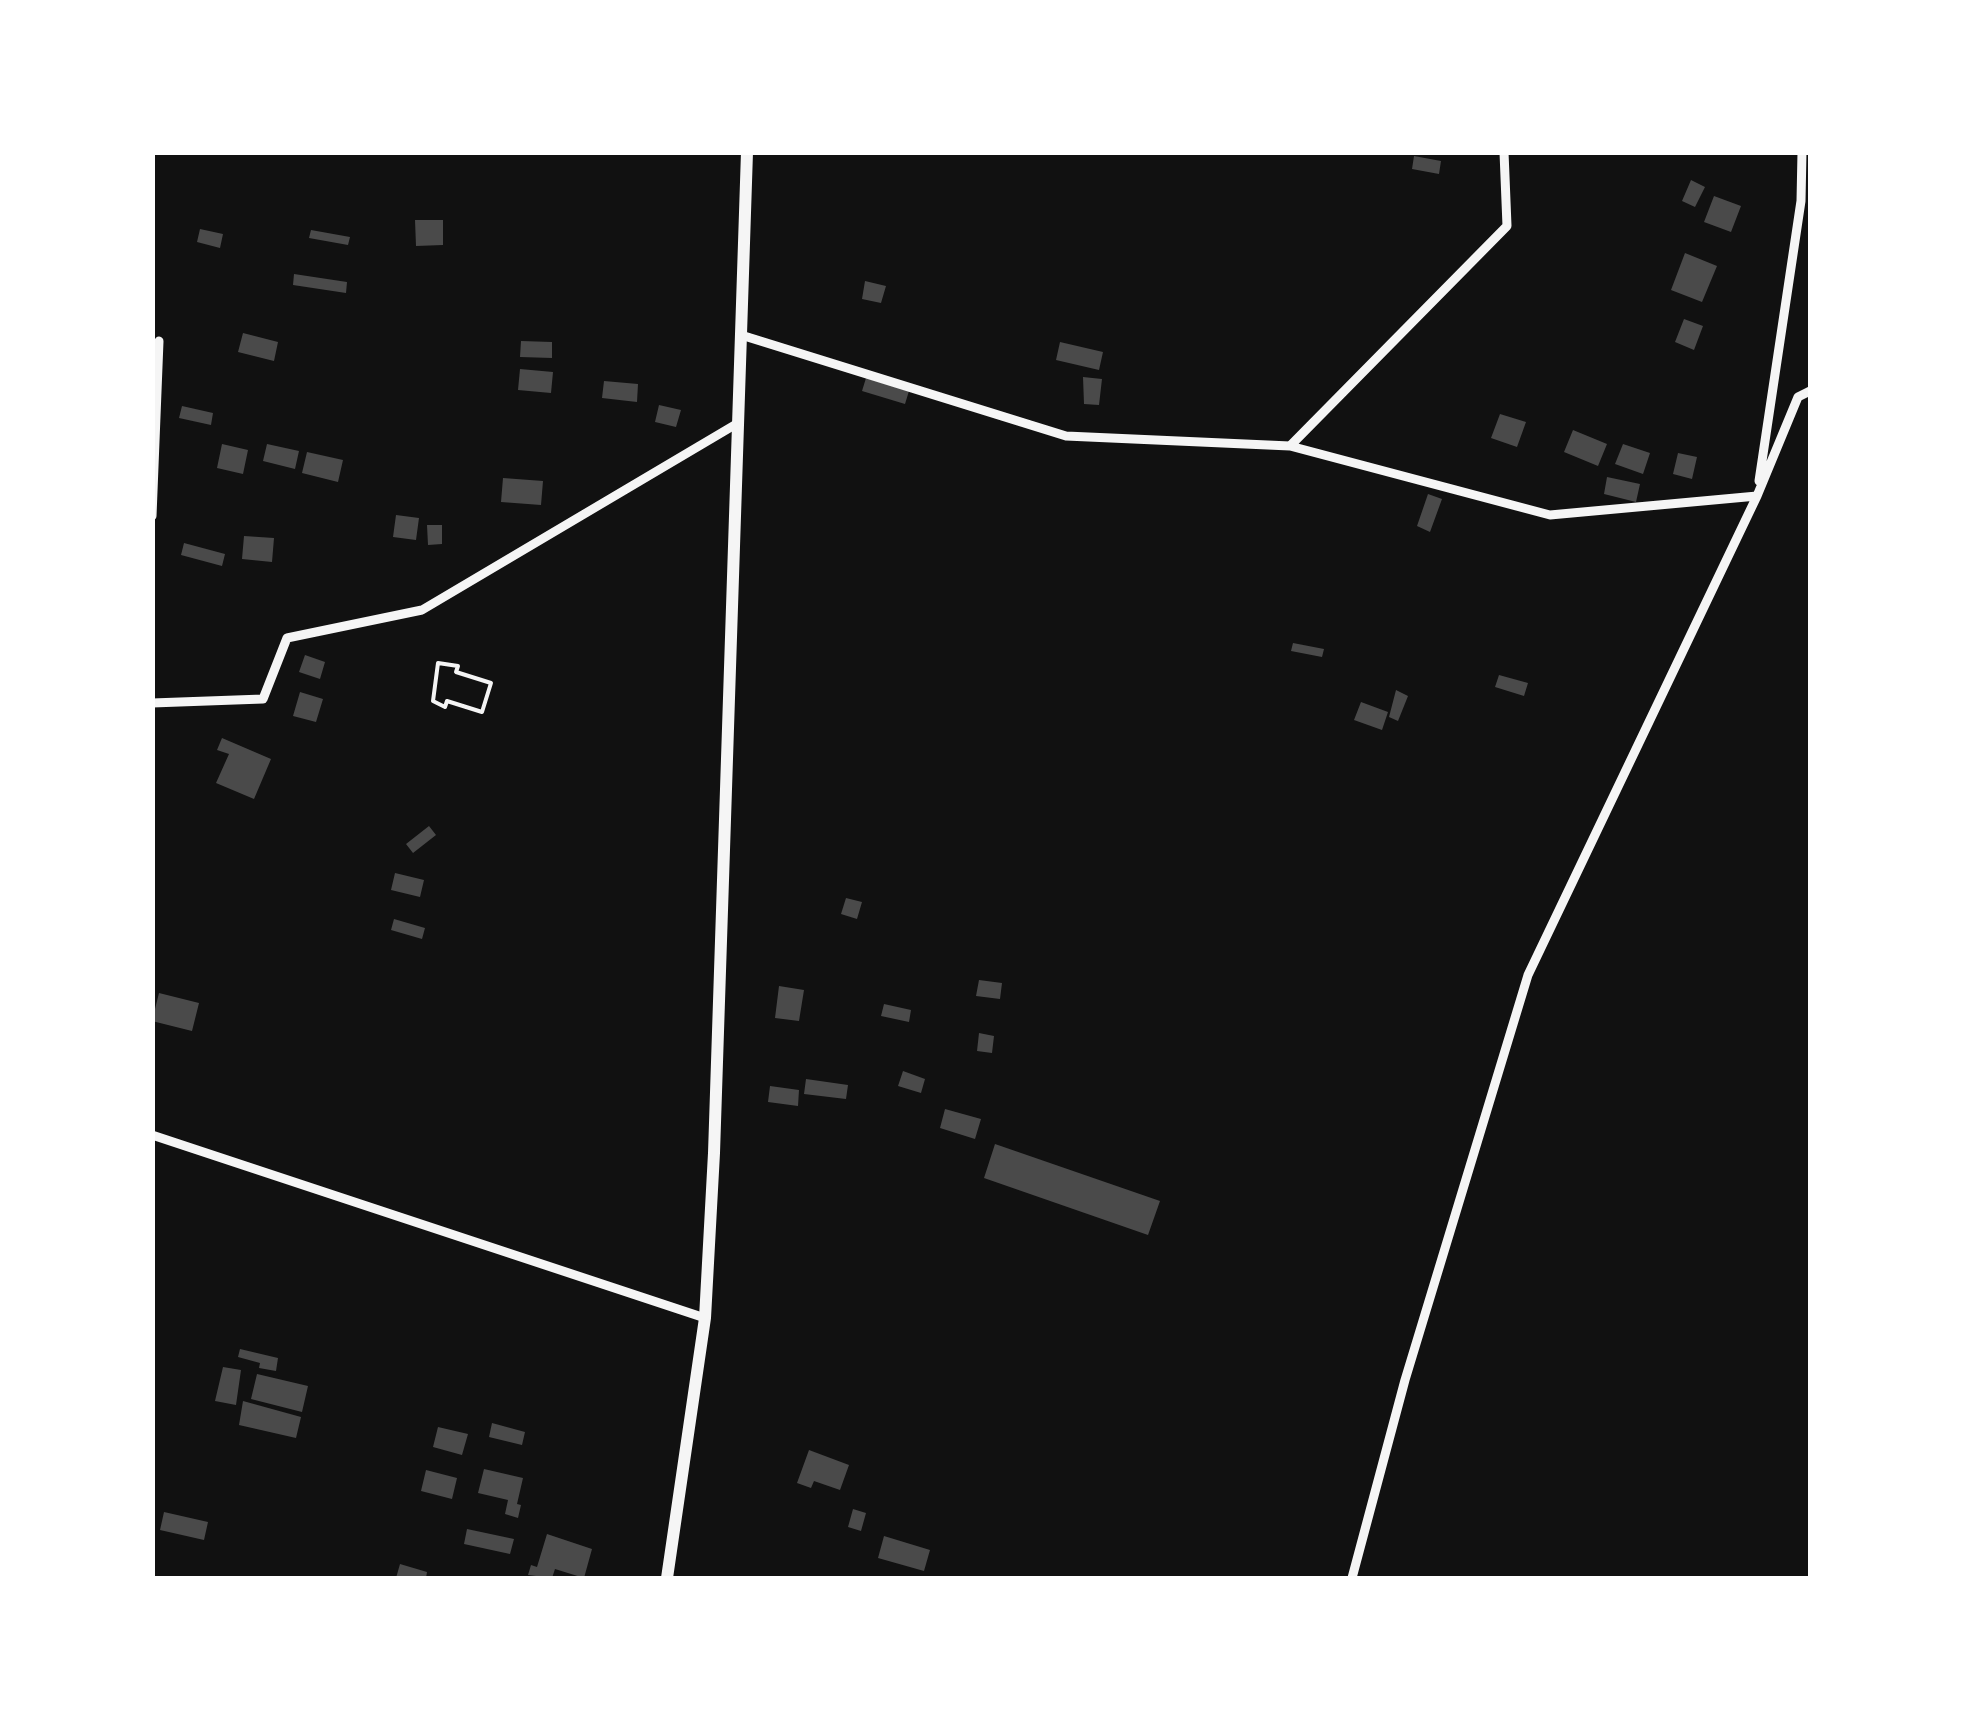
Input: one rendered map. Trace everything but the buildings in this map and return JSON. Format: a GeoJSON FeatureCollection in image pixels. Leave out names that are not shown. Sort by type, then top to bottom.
{"type":"FeatureCollection","features":[{"type":"Feature","properties":{"kind":"main road"},"geometry":{"type":"LineString","coordinates":[[666,1578],[705,1318],[714,1153],[747,152]]}},
{"type":"Feature","properties":{"kind":"street"},"geometry":{"type":"LineString","coordinates":[[1290,446],[1507,226],[1504,152]]}},
{"type":"Feature","properties":{"kind":"street"},"geometry":{"type":"LineString","coordinates":[[1757,496],[1801,201],[1802,152]]}},
{"type":"Feature","properties":{"kind":"street"},"geometry":{"type":"LineString","coordinates":[[741,335],[1066,436],[1290,446],[1550,515],[1757,496]]}},
{"type":"Feature","properties":{"kind":"street"},"geometry":{"type":"LineString","coordinates":[[152,516],[159,341]]}},
{"type":"Feature","properties":{"kind":"street"},"geometry":{"type":"LineString","coordinates":[[1352,1578],[1405,1380],[1528,975],[1757,496],[1798,397],[1810,391]]}},
{"type":"Feature","properties":{"kind":"street"},"geometry":{"type":"LineString","coordinates":[[152,703],[263,700],[287,638],[422,610],[738,423]]}},
{"type":"Feature","properties":{"kind":"street"},"geometry":{"type":"LineString","coordinates":[[152,1135],[705,1318]]}},
{"type":"Feature","properties":{"kind":"path"},"geometry":{"type":"LineString","coordinates":[[438,663],[458,666],[456,672],[491,683],[482,712],[448,701],[446,707],[432,702],[438,663]]}}]}
